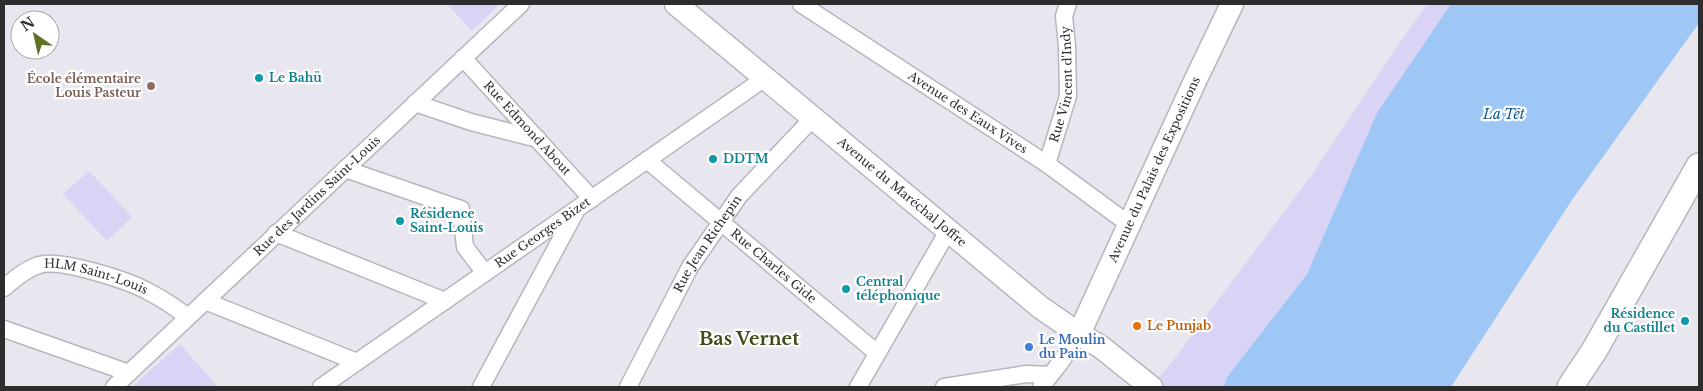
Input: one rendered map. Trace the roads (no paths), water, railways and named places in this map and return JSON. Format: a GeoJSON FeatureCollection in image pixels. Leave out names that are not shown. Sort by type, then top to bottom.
{"type":"FeatureCollection","features":[{"type":"Feature","properties":{"kind":"main road","name":"Avenue du Maréchal Joffre"},"geometry":{"type":"LineString","coordinates":[[676,4],[1035,303],[1078,334],[1101,347],[1151,387]]}},
{"type":"Feature","properties":{"kind":"main road","name":"Avenue du Palais des Expositions"},"geometry":{"type":"LineString","coordinates":[[1078,334],[1232,4]]}},
{"type":"Feature","properties":{"kind":"main road"},"geometry":{"type":"LineString","coordinates":[[1570,387],[1594,350],[1699,166]]}},
{"type":"Feature","properties":{"kind":"street","name":"Rue des Jardins Saint-Louis"},"geometry":{"type":"LineString","coordinates":[[114,387],[521,4]]}},
{"type":"Feature","properties":{"kind":"street","name":"Avenue des Eaux Vives"},"geometry":{"type":"LineString","coordinates":[[801,4],[1047,164],[1130,225]]}},
{"type":"Feature","properties":{"kind":"street","name":"Rue Vincent d'Indy"},"geometry":{"type":"LineString","coordinates":[[1047,164],[1068,96],[1064,16],[1068,4]]}},
{"type":"Feature","properties":{"kind":"street","name":"Rue Edmond About"},"geometry":{"type":"LineString","coordinates":[[463,58],[592,198]]}},
{"type":"Feature","properties":{"kind":"street","name":"Rue Georges Bizet"},"geometry":{"type":"LineString","coordinates":[[321,387],[765,78]]}},
{"type":"Feature","properties":{"kind":"street"},"geometry":{"type":"LineString","coordinates":[[415,104],[470,122],[538,139]]}},
{"type":"Feature","properties":{"kind":"street","name":"Rue Jean Richepin"},"geometry":{"type":"LineString","coordinates":[[628,387],[690,267],[739,196],[813,118]]}},
{"type":"Feature","properties":{"kind":"street","name":"Rue Charles Gide"},"geometry":{"type":"LineString","coordinates":[[647,160],[877,353]]}},
{"type":"Feature","properties":{"kind":"street"},"geometry":{"type":"LineString","coordinates":[[344,169],[461,209],[465,247],[485,273]]}},
{"type":"Feature","properties":{"kind":"street"},"geometry":{"type":"LineString","coordinates":[[481,387],[577,209]]}},
{"type":"Feature","properties":{"kind":"street"},"geometry":{"type":"LineString","coordinates":[[858,387],[948,231]]}},
{"type":"Feature","properties":{"kind":"street"},"geometry":{"type":"LineString","coordinates":[[276,233],[445,301]]}},
{"type":"Feature","properties":{"kind":"street","name":"HLM Saint-Louis"},"geometry":{"type":"LineString","coordinates":[[4,288],[15,278],[40,264],[62,264],[130,283],[149,292],[188,317]]}},
{"type":"Feature","properties":{"kind":"street"},"geometry":{"type":"LineString","coordinates":[[205,301],[357,362]]}},
{"type":"Feature","properties":{"kind":"street"},"geometry":{"type":"LineString","coordinates":[[4,329],[129,373]]}},
{"type":"Feature","properties":{"kind":"street"},"geometry":{"type":"LineString","coordinates":[[944,387],[1026,374],[1046,381],[1078,334]]}},
{"type":"Feature","properties":{"kind":"water","name":"La Têt"},"geometry":{"type":"Polygon","coordinates":[[[1451,4],[1699,4],[1699,23],[1572,200],[1451,387],[1224,387],[1227,377],[1307,274],[1377,113],[1451,4]]]}},
{"type":"Feature","properties":{"kind":"place","name":"Le Bahü"},"geometry":{"type":"Point","coordinates":[259,78]}},
{"type":"Feature","properties":{"kind":"place","name":"École élémentaire Louis Pasteur"},"geometry":{"type":"Point","coordinates":[151,86]}},
{"type":"Feature","properties":{"kind":"place","name":"DDTM"},"geometry":{"type":"Point","coordinates":[713,159]}},
{"type":"Feature","properties":{"kind":"place","name":"Résidence Saint-Louis"},"geometry":{"type":"Point","coordinates":[400,221]}},
{"type":"Feature","properties":{"kind":"place","name":"Central téléphonique"},"geometry":{"type":"Point","coordinates":[846,289]}},
{"type":"Feature","properties":{"kind":"place","name":"Résidence du Castillet"},"geometry":{"type":"Point","coordinates":[1685,321]}},
{"type":"Feature","properties":{"kind":"place","name":"Le Punjab"},"geometry":{"type":"Point","coordinates":[1137,326]}},
{"type":"Feature","properties":{"kind":"place","name":"Le Moulin du Pain"},"geometry":{"type":"Point","coordinates":[1029,347]}},
{"type":"Feature","properties":{"kind":"district","name":"Bas Vernet"},"geometry":{"type":"Point","coordinates":[749,339]}}]}
